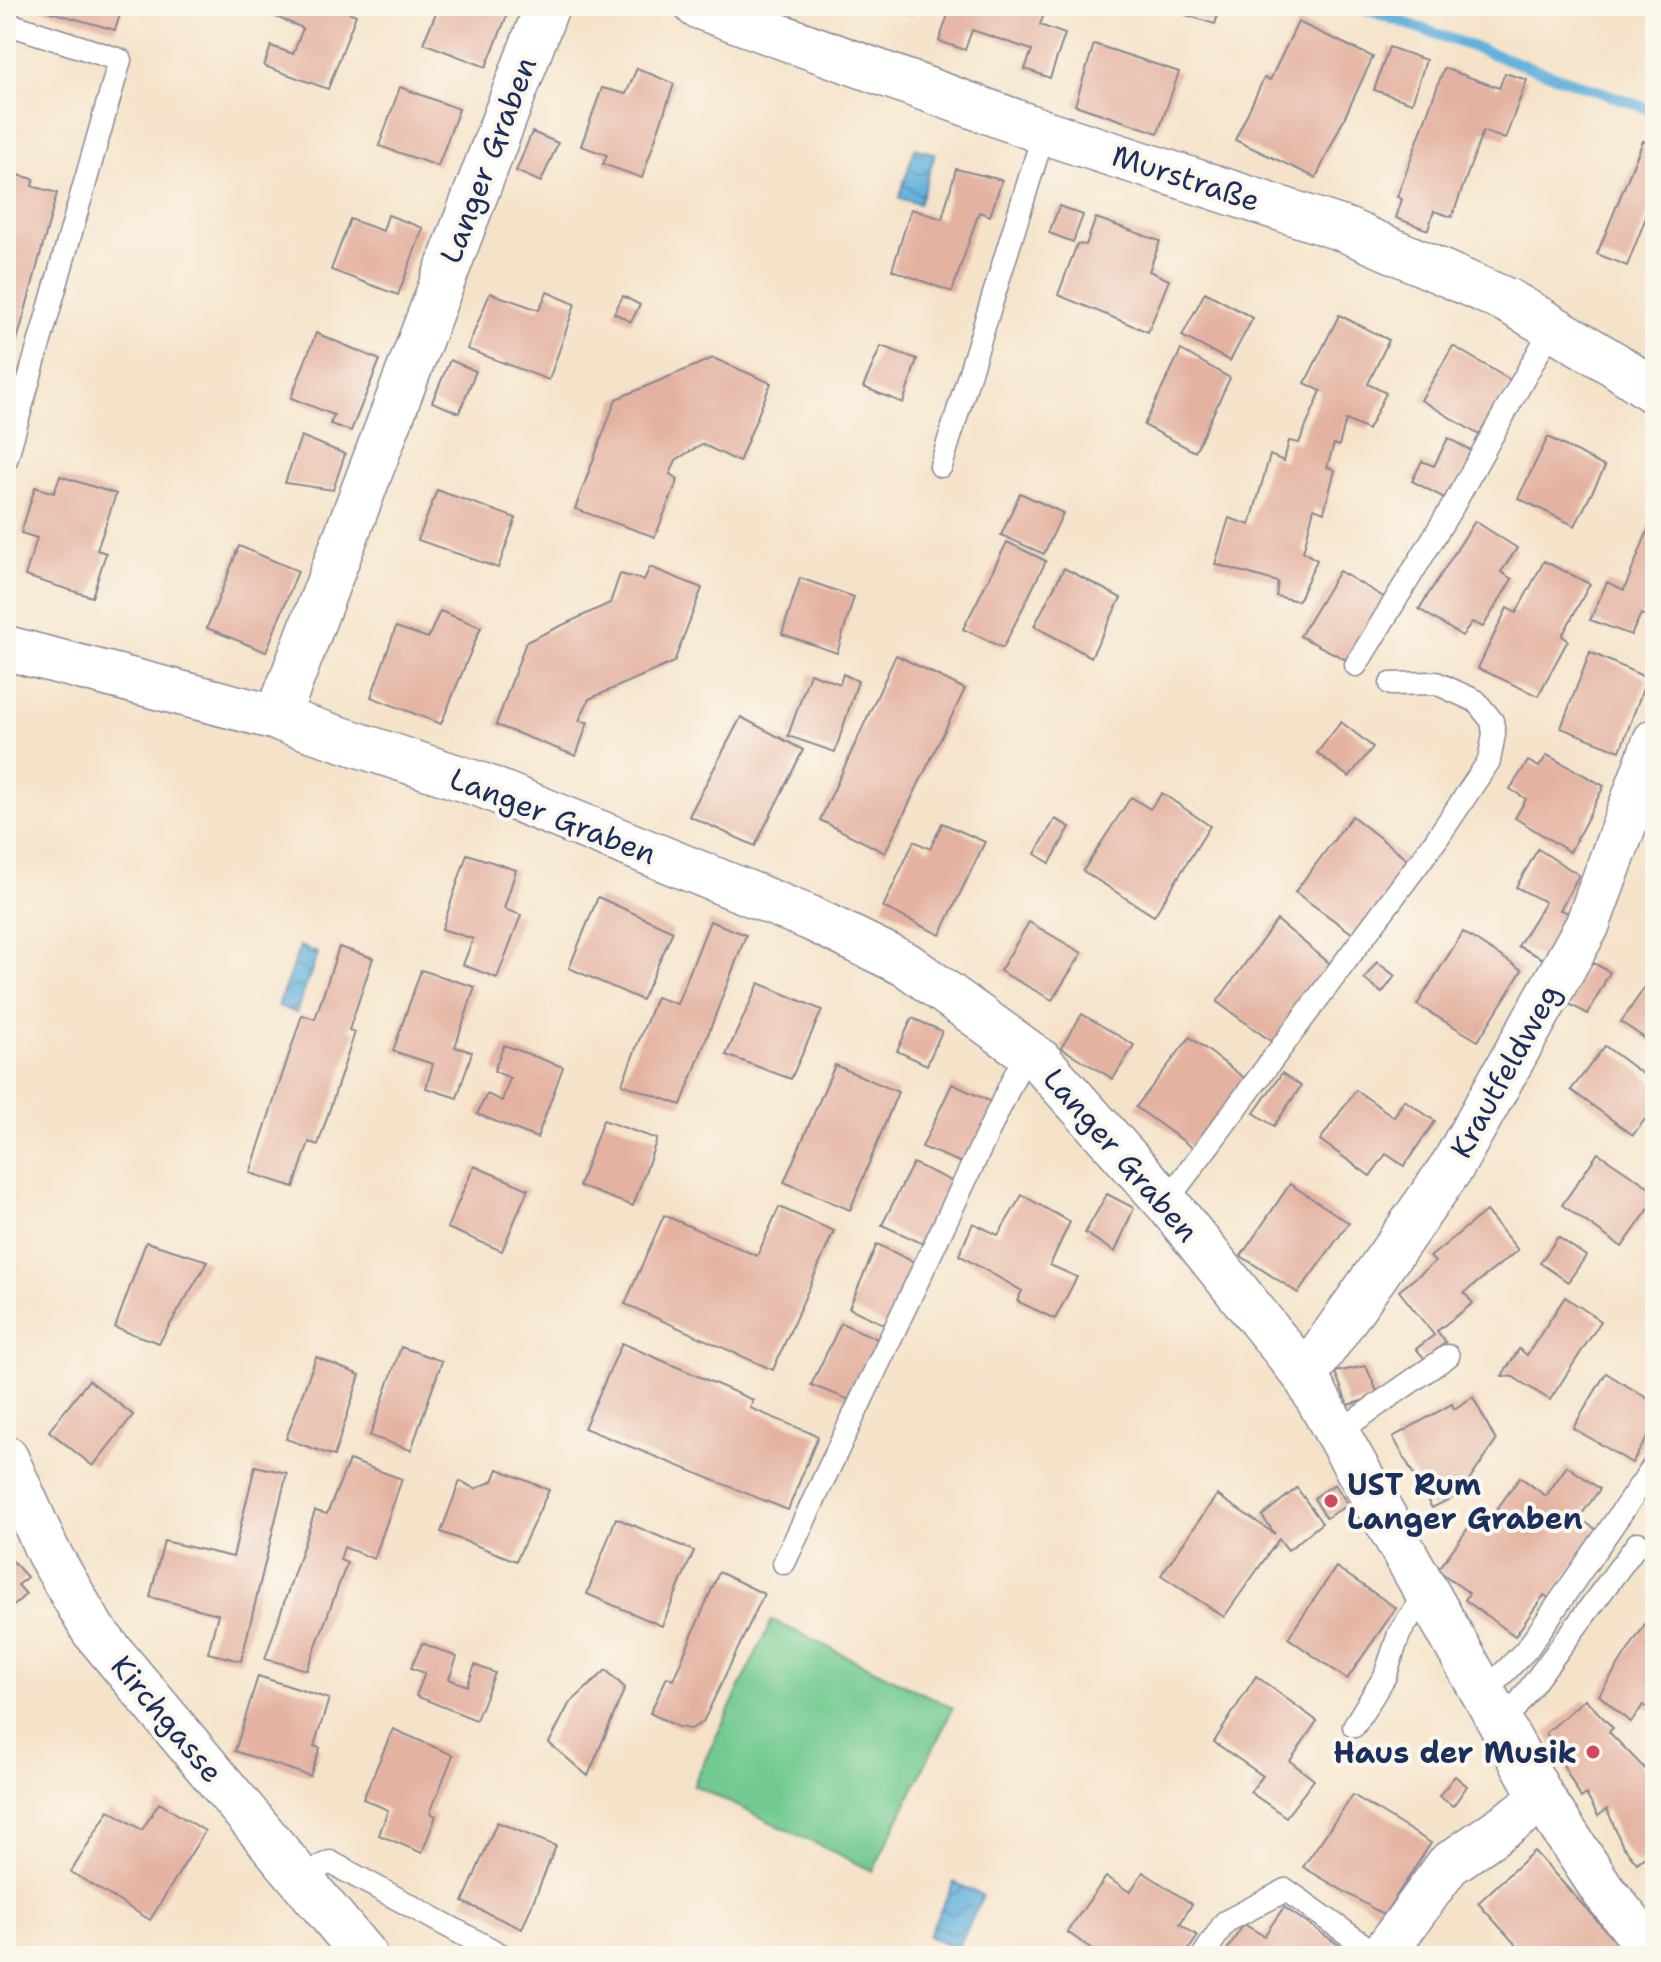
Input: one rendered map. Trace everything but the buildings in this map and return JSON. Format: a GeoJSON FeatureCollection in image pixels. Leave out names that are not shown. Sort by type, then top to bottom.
{"type":"FeatureCollection","features":[{"type":"Feature","properties":{"kind":"street","name":"Langer Graben"},"geometry":{"type":"LineString","coordinates":[[277,718],[547,6]]}},
{"type":"Feature","properties":{"kind":"street","name":"Murstraße"},"geometry":{"type":"LineString","coordinates":[[697,6],[1044,132],[1346,230],[1459,277],[1553,326],[1655,392]]}},
{"type":"Feature","properties":{"kind":"street","name":"Langer Graben"},"geometry":{"type":"LineString","coordinates":[[6,648],[277,718],[484,786],[810,918],[907,965],[1042,1063],[1166,1202],[1305,1376],[1543,1799],[1603,1890],[1653,1955]]}},
{"type":"Feature","properties":{"kind":"street","name":"Krautfeldweg"},"geometry":{"type":"LineString","coordinates":[[1305,1376],[1453,1165],[1587,926],[1655,741]]}},
{"type":"Feature","properties":{"kind":"street","name":"Kirchgasse"},"geometry":{"type":"LineString","coordinates":[[6,1458],[48,1552],[93,1630],[365,1956]]}},
{"type":"Feature","properties":{"kind":"street"},"geometry":{"type":"LineString","coordinates":[[1380,1956],[1448,1865],[1543,1799]]}},
{"type":"Feature","properties":{"kind":"lane"},"geometry":{"type":"LineString","coordinates":[[6,23],[120,60],[6,460]]}},
{"type":"Feature","properties":{"kind":"lane"},"geometry":{"type":"LineString","coordinates":[[941,466],[1044,132]]}},
{"type":"Feature","properties":{"kind":"lane"},"geometry":{"type":"LineString","coordinates":[[1356,665],[1454,504],[1553,326]]}},
{"type":"Feature","properties":{"kind":"lane"},"geometry":{"type":"LineString","coordinates":[[1166,1202],[1436,840],[1489,761],[1494,734],[1492,721],[1476,701],[1436,683],[1391,684]]}},
{"type":"Feature","properties":{"kind":"lane"},"geometry":{"type":"LineString","coordinates":[[784,1563],[1026,1052]]}},
{"type":"Feature","properties":{"kind":"lane"},"geometry":{"type":"LineString","coordinates":[[1337,1433],[1448,1356]]}},
{"type":"Feature","properties":{"kind":"lane"},"geometry":{"type":"LineString","coordinates":[[1492,1711],[1527,1649],[1655,1464]]}},
{"type":"Feature","properties":{"kind":"lane"},"geometry":{"type":"LineString","coordinates":[[1492,1711],[1638,1543]]}},
{"type":"Feature","properties":{"kind":"lane"},"geometry":{"type":"LineString","coordinates":[[1354,1726],[1385,1676],[1399,1634],[1426,1592]]}},
{"type":"Feature","properties":{"kind":"lane"},"geometry":{"type":"LineString","coordinates":[[301,1876],[330,1862],[503,1956]]}},
{"type":"Feature","properties":{"kind":"lane"},"geometry":{"type":"LineString","coordinates":[[1203,1956],[1225,1922],[1286,1890],[1380,1956]]}},
{"type":"Feature","properties":{"kind":"green space"},"geometry":{"type":"Polygon","coordinates":[[[772,1620],[953,1708],[873,1871],[693,1785],[772,1620]]]}},
{"type":"Feature","properties":{"kind":"water"},"geometry":{"type":"Polygon","coordinates":[[[915,148],[935,154],[919,204],[899,198],[915,148]]]}},
{"type":"Feature","properties":{"kind":"water"},"geometry":{"type":"Polygon","coordinates":[[[300,946],[318,953],[296,1013],[278,1006],[300,946]]]}},
{"type":"Feature","properties":{"kind":"water"},"geometry":{"type":"Polygon","coordinates":[[[954,1882],[983,1896],[957,1950],[928,1936],[954,1882]]]}},
{"type":"Feature","properties":{"kind":"waterway"},"geometry":{"type":"LineString","coordinates":[[1357,6],[1655,111]]}},
{"type":"Feature","properties":{"kind":"place","name":"UST Rum Langer Graben"},"geometry":{"type":"Point","coordinates":[1331,1501]}},
{"type":"Feature","properties":{"kind":"place","name":"Haus der Musik"},"geometry":{"type":"Point","coordinates":[1593,1752]}}]}
